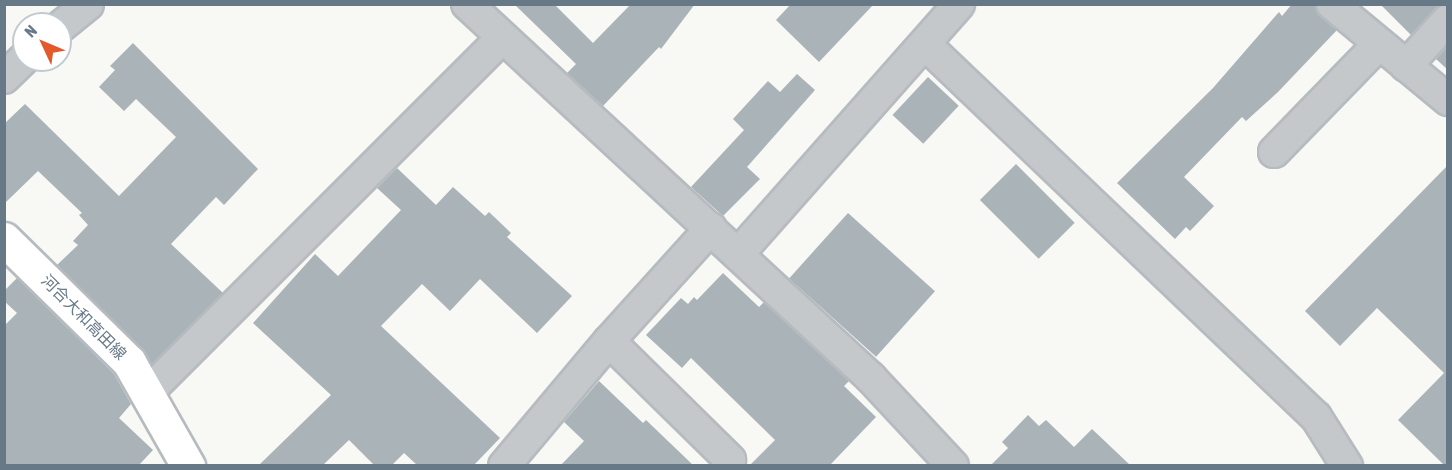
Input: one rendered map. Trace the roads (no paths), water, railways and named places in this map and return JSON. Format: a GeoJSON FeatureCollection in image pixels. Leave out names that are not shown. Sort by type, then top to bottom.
{"type":"FeatureCollection","features":[{"type":"Feature","properties":{"kind":"main road","name":"河合大和高田線"},"geometry":{"type":"LineString","coordinates":[[4,239],[129,362],[188,465]]}},
{"type":"Feature","properties":{"kind":"street"},"geometry":{"type":"LineString","coordinates":[[72,17],[88,4]]}},
{"type":"Feature","properties":{"kind":"street"},"geometry":{"type":"LineString","coordinates":[[467,4],[739,253],[871,378],[953,465]]}},
{"type":"Feature","properties":{"kind":"street"},"geometry":{"type":"LineString","coordinates":[[739,253],[926,45],[959,4]]}},
{"type":"Feature","properties":{"kind":"street"},"geometry":{"type":"LineString","coordinates":[[1332,4],[1448,100]]}},
{"type":"Feature","properties":{"kind":"street"},"geometry":{"type":"LineString","coordinates":[[1406,66],[1448,20]]}},
{"type":"Feature","properties":{"kind":"street"},"geometry":{"type":"LineString","coordinates":[[147,393],[503,37]]}},
{"type":"Feature","properties":{"kind":"street"},"geometry":{"type":"LineString","coordinates":[[1274,152],[1379,44]]}},
{"type":"Feature","properties":{"kind":"street"},"geometry":{"type":"LineString","coordinates":[[926,45],[1316,417],[1347,465]]}},
{"type":"Feature","properties":{"kind":"street"},"geometry":{"type":"LineString","coordinates":[[504,465],[609,341],[711,228]]}},
{"type":"Feature","properties":{"kind":"street"},"geometry":{"type":"LineString","coordinates":[[609,341],[730,460]]}}]}
